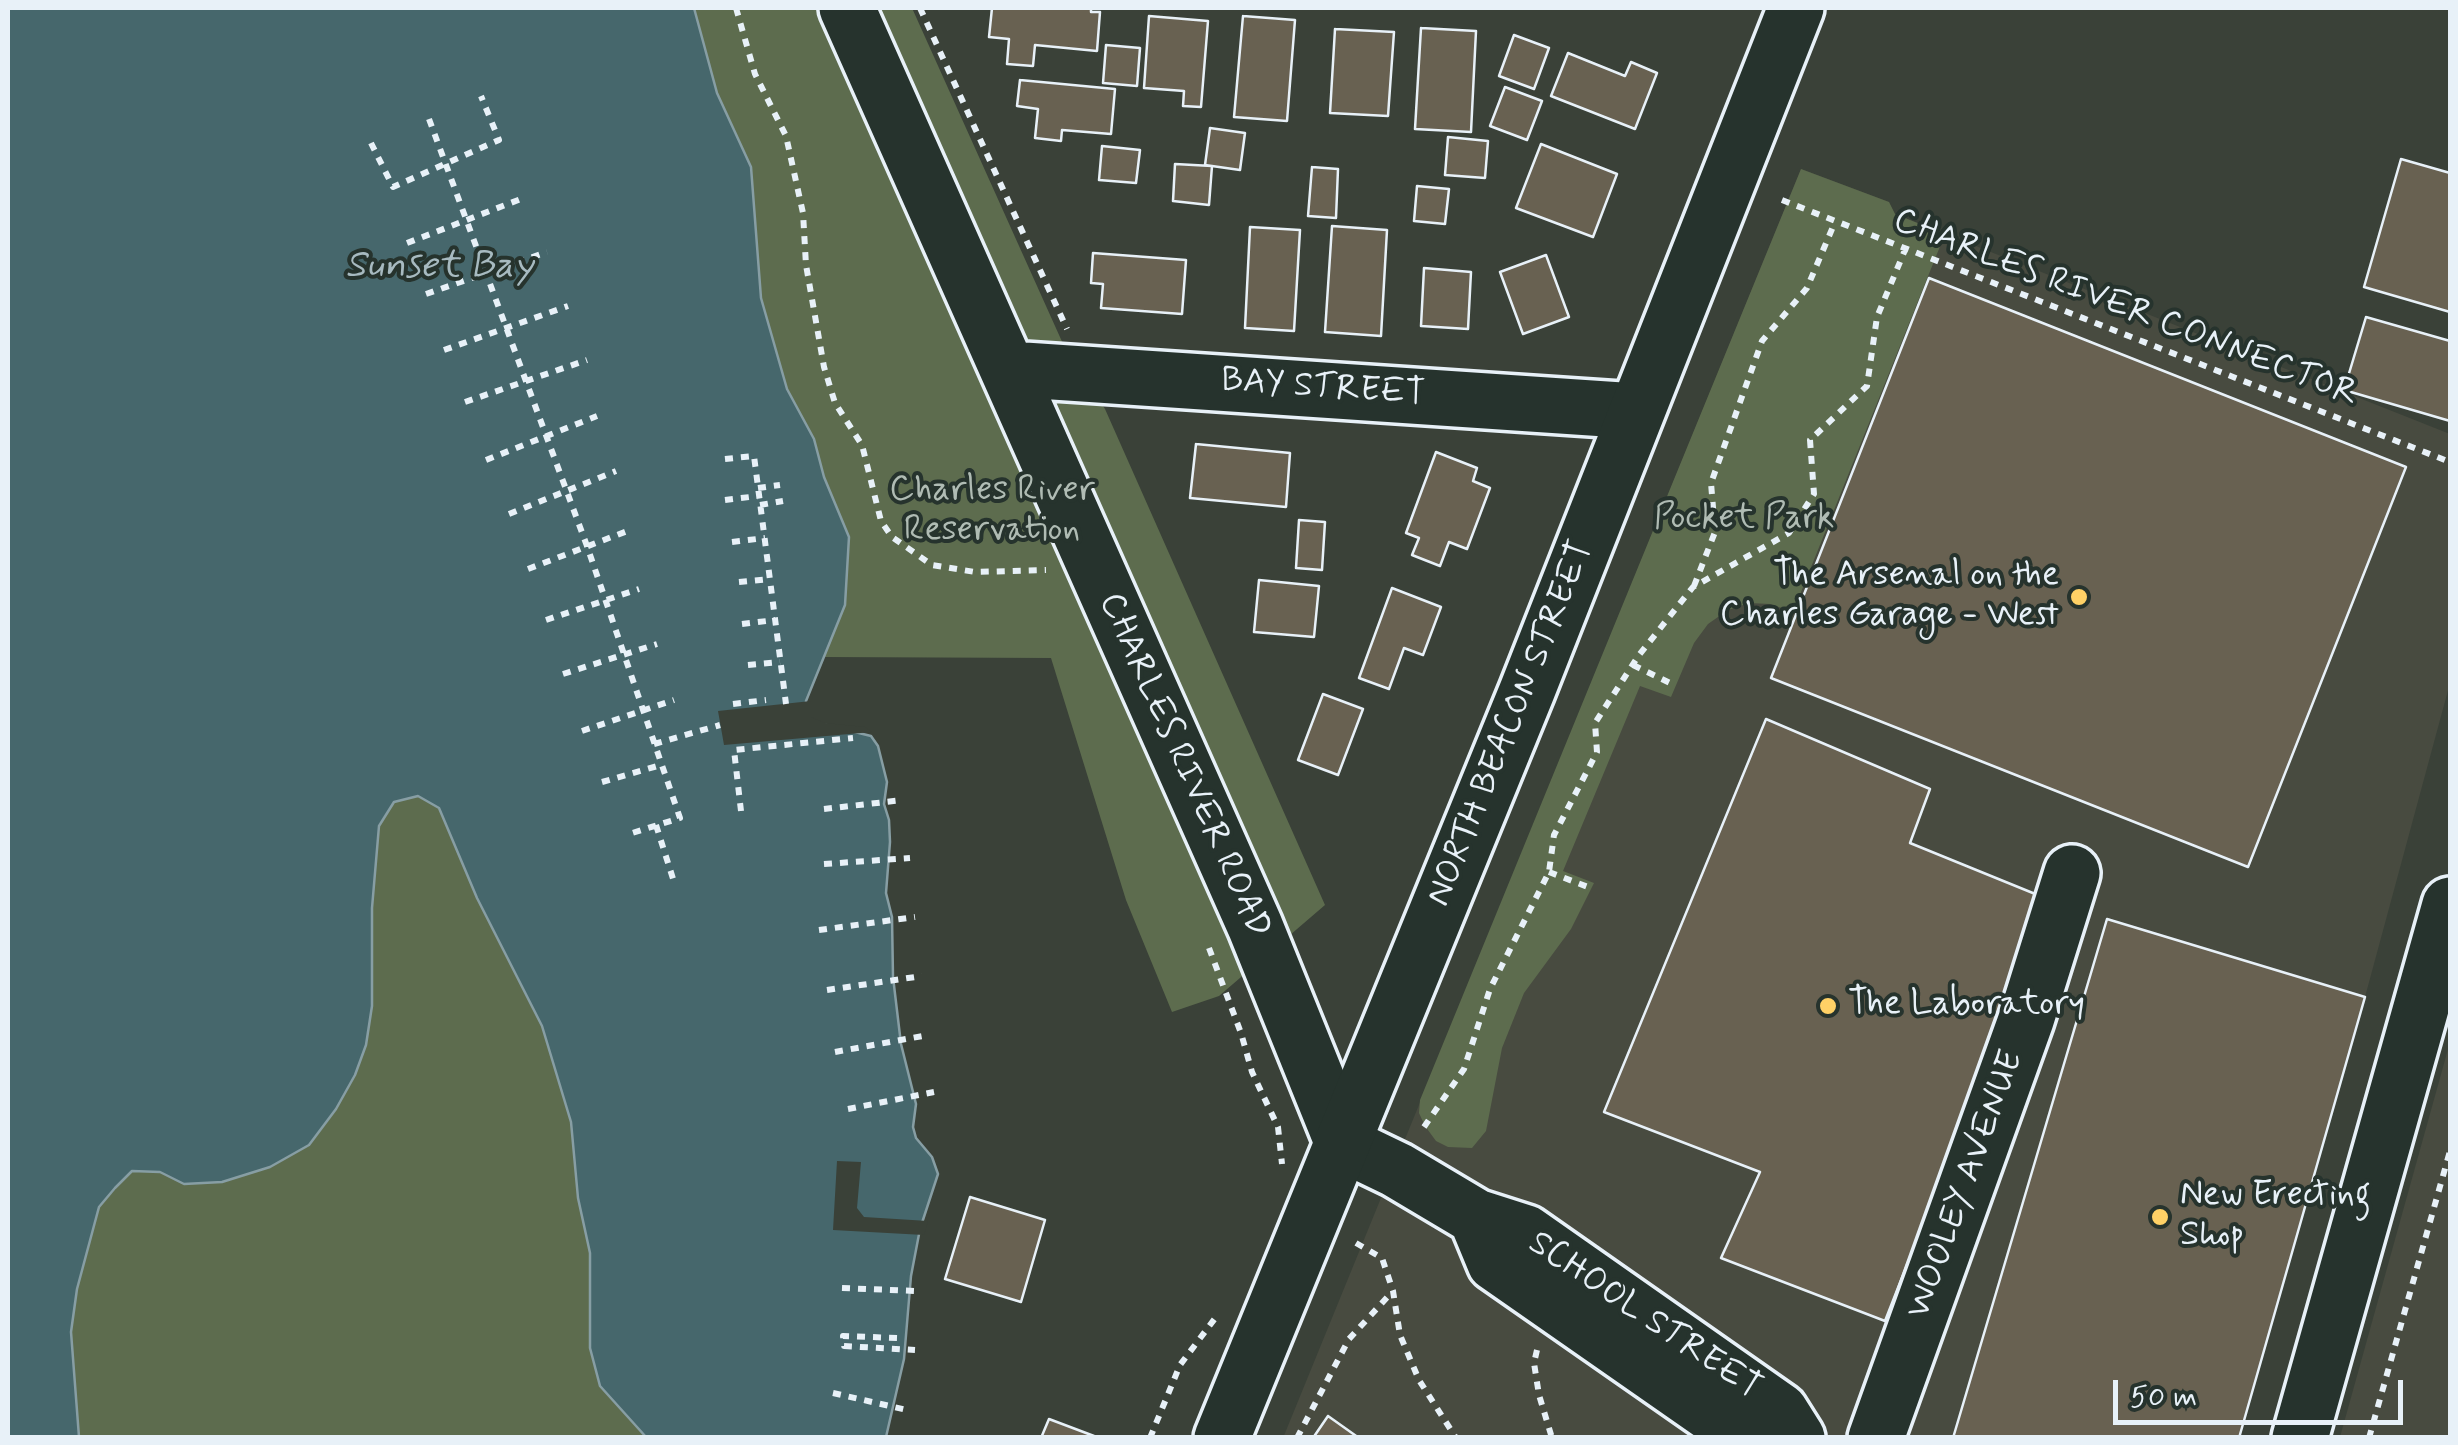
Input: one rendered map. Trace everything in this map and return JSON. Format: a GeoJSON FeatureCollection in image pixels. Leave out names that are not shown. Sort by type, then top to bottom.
{"type":"FeatureCollection","features":[{"type":"Feature","properties":{"kind":"street","name":"CHARLES RIVER ROAD"},"geometry":{"type":"LineString","coordinates":[[847,8],[1255,926],[1343,1144]]}},
{"type":"Feature","properties":{"kind":"street","name":"NORTH BEACON STREET"},"geometry":{"type":"LineString","coordinates":[[1222,1438],[1527,692],[1796,8]]}},
{"type":"Feature","properties":{"kind":"street","name":"BAY STREET"},"geometry":{"type":"LineString","coordinates":[[1009,369],[1636,411]]}},
{"type":"Feature","properties":{"kind":"street","name":"WOOLEY AVENUE"},"geometry":{"type":"LineString","coordinates":[[1876,1438],[2026,1020],[2072,874]]}},
{"type":"Feature","properties":{"kind":"street"},"geometry":{"type":"LineString","coordinates":[[2300,1438],[2450,905]]}},
{"type":"Feature","properties":{"kind":"street","name":"SCHOOL STREET"},"geometry":{"type":"LineString","coordinates":[[1343,1144],[1398,1170],[1476,1217],[1526,1234],[1780,1410],[1796,1438]]}},
{"type":"Feature","properties":{"kind":"street","name":"SCHOOL STREET"},"geometry":{"type":"LineString","coordinates":[[1476,1217],[1495,1263],[1746,1438]]}},
{"type":"Feature","properties":{"kind":"path"},"geometry":{"type":"LineString","coordinates":[[736,8],[755,74],[786,136],[803,213],[806,265],[824,367],[835,403],[862,445],[880,521],[892,537],[932,565],[974,572],[1043,572],[1052,567]]}},
{"type":"Feature","properties":{"kind":"path"},"geometry":{"type":"LineString","coordinates":[[920,8],[1070,336]]}},
{"type":"Feature","properties":{"kind":"path"},"geometry":{"type":"LineString","coordinates":[[371,144],[393,187],[446,164],[499,140],[480,96]]}},
{"type":"Feature","properties":{"kind":"path"},"geometry":{"type":"LineString","coordinates":[[429,119],[587,546],[680,818],[630,834]]}},
{"type":"Feature","properties":{"kind":"path"},"geometry":{"type":"LineString","coordinates":[[407,243],[526,196]]}},
{"type":"Feature","properties":{"kind":"path","name":"CHARLES RIVER CONNECTOR"},"geometry":{"type":"LineString","coordinates":[[1782,200],[2450,462]]}},
{"type":"Feature","properties":{"kind":"path"},"geometry":{"type":"LineString","coordinates":[[1424,1128],[1464,1069],[1490,988],[1549,872],[1554,835],[1596,752],[1595,723],[1632,665],[1693,587],[1715,532],[1710,483],[1762,341],[1808,288],[1835,222]]}},
{"type":"Feature","properties":{"kind":"path"},"geometry":{"type":"LineString","coordinates":[[1693,587],[1789,533],[1814,494],[1810,440],[1867,386],[1878,318],[1905,250]]}},
{"type":"Feature","properties":{"kind":"path"},"geometry":{"type":"LineString","coordinates":[[426,294],[547,252]]}},
{"type":"Feature","properties":{"kind":"path"},"geometry":{"type":"LineString","coordinates":[[444,350],[568,306]]}},
{"type":"Feature","properties":{"kind":"path"},"geometry":{"type":"LineString","coordinates":[[465,402],[588,360]]}},
{"type":"Feature","properties":{"kind":"path"},"geometry":{"type":"LineString","coordinates":[[486,460],[597,416]]}},
{"type":"Feature","properties":{"kind":"path"},"geometry":{"type":"LineString","coordinates":[[726,459],[754,456],[786,704]]}},
{"type":"Feature","properties":{"kind":"path"},"geometry":{"type":"LineString","coordinates":[[508,514],[616,471]]}},
{"type":"Feature","properties":{"kind":"path"},"geometry":{"type":"LineString","coordinates":[[759,496],[780,485]]}},
{"type":"Feature","properties":{"kind":"path"},"geometry":{"type":"LineString","coordinates":[[725,500],[759,496],[783,501]]}},
{"type":"Feature","properties":{"kind":"path"},"geometry":{"type":"LineString","coordinates":[[528,569],[630,530]]}},
{"type":"Feature","properties":{"kind":"path"},"geometry":{"type":"LineString","coordinates":[[732,542],[765,538]]}},
{"type":"Feature","properties":{"kind":"path"},"geometry":{"type":"LineString","coordinates":[[739,582],[770,579]]}},
{"type":"Feature","properties":{"kind":"path"},"geometry":{"type":"LineString","coordinates":[[546,620],[639,589]]}},
{"type":"Feature","properties":{"kind":"path"},"geometry":{"type":"LineString","coordinates":[[742,624],[775,620]]}},
{"type":"Feature","properties":{"kind":"path"},"geometry":{"type":"LineString","coordinates":[[563,674],[657,644]]}},
{"type":"Feature","properties":{"kind":"path"},"geometry":{"type":"LineString","coordinates":[[748,665],[780,662]]}},
{"type":"Feature","properties":{"kind":"path"},"geometry":{"type":"LineString","coordinates":[[1632,665],[1670,683]]}},
{"type":"Feature","properties":{"kind":"path"},"geometry":{"type":"LineString","coordinates":[[582,730],[674,700]]}},
{"type":"Feature","properties":{"kind":"path"},"geometry":{"type":"LineString","coordinates":[[733,704],[766,700]]}},
{"type":"Feature","properties":{"kind":"path"},"geometry":{"type":"LineString","coordinates":[[654,744],[720,725]]}},
{"type":"Feature","properties":{"kind":"path"},"geometry":{"type":"LineString","coordinates":[[741,811],[734,750],[854,738]]}},
{"type":"Feature","properties":{"kind":"path"},"geometry":{"type":"LineString","coordinates":[[602,782],[661,766]]}},
{"type":"Feature","properties":{"kind":"path"},"geometry":{"type":"LineString","coordinates":[[824,809],[903,800]]}},
{"type":"Feature","properties":{"kind":"path"},"geometry":{"type":"LineString","coordinates":[[656,825],[675,885]]}},
{"type":"Feature","properties":{"kind":"path"},"geometry":{"type":"LineString","coordinates":[[824,864],[910,858]]}},
{"type":"Feature","properties":{"kind":"path"},"geometry":{"type":"LineString","coordinates":[[1549,872],[1593,889]]}},
{"type":"Feature","properties":{"kind":"path"},"geometry":{"type":"LineString","coordinates":[[819,930],[915,917]]}},
{"type":"Feature","properties":{"kind":"path"},"geometry":{"type":"LineString","coordinates":[[1209,948],[1252,1072],[1278,1127],[1282,1165],[1277,1180]]}},
{"type":"Feature","properties":{"kind":"path"},"geometry":{"type":"LineString","coordinates":[[827,990],[922,976]]}},
{"type":"Feature","properties":{"kind":"path"},"geometry":{"type":"LineString","coordinates":[[835,1052],[928,1035]]}},
{"type":"Feature","properties":{"kind":"path"},"geometry":{"type":"LineString","coordinates":[[848,1109],[934,1092]]}},
{"type":"Feature","properties":{"kind":"path"},"geometry":{"type":"LineString","coordinates":[[2369,1438],[2450,1151]]}},
{"type":"Feature","properties":{"kind":"path"},"geometry":{"type":"LineString","coordinates":[[1356,1244],[1382,1258],[1393,1291],[1400,1335],[1418,1380],[1456,1438]]}},
{"type":"Feature","properties":{"kind":"path"},"geometry":{"type":"LineString","coordinates":[[842,1288],[917,1291]]}},
{"type":"Feature","properties":{"kind":"path"},"geometry":{"type":"LineString","coordinates":[[1296,1438],[1349,1339],[1393,1291]]}},
{"type":"Feature","properties":{"kind":"path"},"geometry":{"type":"LineString","coordinates":[[1150,1438],[1180,1364],[1228,1302]]}},
{"type":"Feature","properties":{"kind":"path"},"geometry":{"type":"LineString","coordinates":[[1540,1334],[1534,1363],[1552,1438]]}},
{"type":"Feature","properties":{"kind":"path"},"geometry":{"type":"LineString","coordinates":[[897,1338],[843,1336],[844,1346],[916,1350]]}},
{"type":"Feature","properties":{"kind":"path"},"geometry":{"type":"LineString","coordinates":[[833,1392],[907,1410]]}},
{"type":"Feature","properties":{"kind":"shaded area"},"geometry":{"type":"Polygon","coordinates":[[[1801,169],[1889,202],[1895,214],[2450,434],[2450,683],[2365,997],[2237,1437],[1283,1438],[1801,169]]]}},
{"type":"Feature","properties":{"kind":"shaded area"},"geometry":{"type":"Polygon","coordinates":[[[2450,1042],[2450,1437],[2340,1437],[2450,1042]]]}},
{"type":"Feature","properties":{"kind":"green space","name":"Charles River Reservation"},"geometry":{"type":"Polygon","coordinates":[[[694,8],[912,8],[1064,346],[1105,409],[1325,905],[1219,996],[1172,1012],[1126,900],[1051,658],[822,657],[845,605],[849,537],[824,477],[814,439],[787,389],[761,298],[751,167],[717,93],[694,8]]]}},
{"type":"Feature","properties":{"kind":"green space","name":"Pocket Park"},"geometry":{"type":"Polygon","coordinates":[[[1801,169],[1889,202],[1895,214],[1945,234],[1793,612],[1770,604],[1749,603],[1728,610],[1708,624],[1694,643],[1671,697],[1640,686],[1563,871],[1594,883],[1571,929],[1524,993],[1502,1048],[1486,1131],[1472,1148],[1448,1147],[1436,1141],[1425,1126],[1419,1113],[1420,1100],[1801,169]]]}},
{"type":"Feature","properties":{"kind":"green space"},"geometry":{"type":"Polygon","coordinates":[[[418,796],[439,807],[477,898],[542,1026],[571,1122],[578,1198],[590,1253],[590,1348],[600,1386],[646,1437],[79,1438],[71,1332],[77,1289],[99,1207],[132,1171],[160,1172],[184,1184],[270,1167],[309,1145],[355,1075],[371,971],[379,826],[394,802],[418,796]]]}},
{"type":"Feature","properties":{"kind":"water","name":"Sunset Bay"},"geometry":{"type":"Polygon","coordinates":[[[8,8],[694,8],[717,93],[751,167],[761,298],[787,389],[814,439],[824,477],[849,537],[845,605],[806,701],[806,720],[871,736],[878,746],[887,782],[884,804],[890,842],[886,893],[892,917],[893,977],[901,1044],[916,1104],[916,1138],[932,1157],[938,1174],[920,1229],[911,1276],[904,1359],[886,1437],[646,1437],[600,1386],[590,1348],[590,1253],[578,1198],[571,1122],[542,1026],[477,898],[439,808],[418,796],[394,802],[379,826],[372,908],[372,1006],[366,1045],[336,1109],[309,1145],[270,1167],[222,1182],[184,1184],[160,1172],[132,1171],[115,1188],[99,1207],[77,1289],[71,1332],[79,1437],[8,1438],[8,8]]]}},
{"type":"Feature","properties":{"kind":"pier"},"geometry":{"type":"Polygon","coordinates":[[[811,701],[811,717],[825,723],[865,727],[872,732],[724,745],[718,711],[811,701]]]}},
{"type":"Feature","properties":{"kind":"pier"},"geometry":{"type":"Polygon","coordinates":[[[837,1161],[861,1162],[857,1208],[864,1217],[928,1221],[924,1235],[833,1230],[837,1161]]]}},
{"type":"Feature","properties":{"kind":"building"},"geometry":{"type":"Polygon","coordinates":[[[992,8],[1091,8],[1091,12],[1100,12],[1097,51],[1035,45],[1033,66],[1007,64],[1009,39],[989,37],[992,8]]]}},
{"type":"Feature","properties":{"kind":"building"},"geometry":{"type":"Polygon","coordinates":[[[1149,16],[1208,21],[1201,107],[1183,106],[1184,91],[1144,88],[1149,16]]]}},
{"type":"Feature","properties":{"kind":"building"},"geometry":{"type":"Polygon","coordinates":[[[1243,16],[1295,20],[1287,121],[1234,117],[1243,16]]]}},
{"type":"Feature","properties":{"kind":"building"},"geometry":{"type":"Polygon","coordinates":[[[1421,28],[1476,31],[1471,132],[1415,129],[1421,28]]]}},
{"type":"Feature","properties":{"kind":"building"},"geometry":{"type":"Polygon","coordinates":[[[1335,29],[1394,32],[1388,116],[1330,113],[1335,29]]]}},
{"type":"Feature","properties":{"kind":"building"},"geometry":{"type":"Polygon","coordinates":[[[1514,35],[1549,48],[1534,89],[1499,76],[1514,35]]]}},
{"type":"Feature","properties":{"kind":"building"},"geometry":{"type":"Polygon","coordinates":[[[1106,45],[1140,48],[1137,86],[1103,83],[1106,45]]]}},
{"type":"Feature","properties":{"kind":"building"},"geometry":{"type":"Polygon","coordinates":[[[1568,53],[1625,76],[1631,62],[1657,73],[1635,129],[1551,96],[1568,53]]]}},
{"type":"Feature","properties":{"kind":"building"},"geometry":{"type":"Polygon","coordinates":[[[1020,80],[1115,89],[1111,134],[1062,130],[1061,141],[1035,138],[1038,109],[1017,106],[1020,80]]]}},
{"type":"Feature","properties":{"kind":"building"},"geometry":{"type":"Polygon","coordinates":[[[1505,87],[1542,101],[1527,140],[1490,126],[1505,87]]]}},
{"type":"Feature","properties":{"kind":"building"},"geometry":{"type":"Polygon","coordinates":[[[1210,128],[1245,133],[1240,170],[1205,165],[1210,128]]]}},
{"type":"Feature","properties":{"kind":"building"},"geometry":{"type":"Polygon","coordinates":[[[1448,137],[1488,141],[1485,178],[1445,175],[1448,137]]]}},
{"type":"Feature","properties":{"kind":"building"},"geometry":{"type":"Polygon","coordinates":[[[1541,144],[1617,174],[1593,237],[1516,208],[1541,144]]]}},
{"type":"Feature","properties":{"kind":"building"},"geometry":{"type":"Polygon","coordinates":[[[1102,146],[1140,150],[1136,183],[1099,180],[1102,146]]]}},
{"type":"Feature","properties":{"kind":"building"},"geometry":{"type":"Polygon","coordinates":[[[2401,159],[2450,173],[2450,312],[2364,287],[2401,159]]]}},
{"type":"Feature","properties":{"kind":"building"},"geometry":{"type":"Polygon","coordinates":[[[1175,164],[1212,166],[1209,205],[1173,201],[1175,164]]]}},
{"type":"Feature","properties":{"kind":"building"},"geometry":{"type":"Polygon","coordinates":[[[1312,167],[1338,169],[1336,218],[1308,216],[1312,167]]]}},
{"type":"Feature","properties":{"kind":"building"},"geometry":{"type":"Polygon","coordinates":[[[1417,186],[1449,189],[1445,224],[1414,221],[1417,186]]]}},
{"type":"Feature","properties":{"kind":"building"},"geometry":{"type":"Polygon","coordinates":[[[1332,226],[1387,230],[1381,336],[1325,332],[1332,226]]]}},
{"type":"Feature","properties":{"kind":"building"},"geometry":{"type":"Polygon","coordinates":[[[1250,227],[1300,230],[1294,331],[1245,328],[1250,227]]]}},
{"type":"Feature","properties":{"kind":"building"},"geometry":{"type":"Polygon","coordinates":[[[1093,253],[1186,260],[1182,314],[1101,308],[1103,284],[1091,283],[1093,253]]]}},
{"type":"Feature","properties":{"kind":"building"},"geometry":{"type":"Polygon","coordinates":[[[1546,255],[1569,317],[1523,334],[1500,272],[1546,255]]]}},
{"type":"Feature","properties":{"kind":"building"},"geometry":{"type":"Polygon","coordinates":[[[1424,268],[1471,272],[1468,329],[1421,326],[1424,268]]]}},
{"type":"Feature","properties":{"kind":"building","name":"The Arsenal on the Charles Garage - West"},"geometry":{"type":"Polygon","coordinates":[[[1929,278],[2406,467],[2248,867],[1771,678],[1929,278]]]}},
{"type":"Feature","properties":{"kind":"building"},"geometry":{"type":"Polygon","coordinates":[[[2366,317],[2450,341],[2450,421],[2344,390],[2366,317]]]}},
{"type":"Feature","properties":{"kind":"building"},"geometry":{"type":"Polygon","coordinates":[[[1196,444],[1290,453],[1286,507],[1190,498],[1196,444]]]}},
{"type":"Feature","properties":{"kind":"building"},"geometry":{"type":"Polygon","coordinates":[[[1436,452],[1477,468],[1473,481],[1490,488],[1467,549],[1449,542],[1440,566],[1412,555],[1419,538],[1406,533],[1436,452]]]}},
{"type":"Feature","properties":{"kind":"building"},"geometry":{"type":"Polygon","coordinates":[[[1299,520],[1325,522],[1322,570],[1296,568],[1299,520]]]}},
{"type":"Feature","properties":{"kind":"building"},"geometry":{"type":"Polygon","coordinates":[[[1259,580],[1319,586],[1314,637],[1254,632],[1259,580]]]}},
{"type":"Feature","properties":{"kind":"building"},"geometry":{"type":"Polygon","coordinates":[[[1392,588],[1441,607],[1423,655],[1404,648],[1389,689],[1359,678],[1392,588]]]}},
{"type":"Feature","properties":{"kind":"building"},"geometry":{"type":"Polygon","coordinates":[[[1323,694],[1363,709],[1338,775],[1298,760],[1323,694]]]}},
{"type":"Feature","properties":{"kind":"building","name":"The Laboratory"},"geometry":{"type":"Polygon","coordinates":[[[1766,719],[1930,789],[1910,843],[2050,900],[1885,1321],[1721,1258],[1760,1172],[1604,1112],[1766,719]]]}},
{"type":"Feature","properties":{"kind":"building","name":"New Erecting Shop"},"geometry":{"type":"Polygon","coordinates":[[[2107,919],[2365,997],[2239,1438],[1953,1438],[2107,919]]]}},
{"type":"Feature","properties":{"kind":"building"},"geometry":{"type":"Polygon","coordinates":[[[970,1197],[1045,1220],[1021,1302],[945,1279],[970,1197]]]}},
{"type":"Feature","properties":{"kind":"building"},"geometry":{"type":"Polygon","coordinates":[[[1328,1416],[1359,1438],[1313,1438],[1328,1416]]]}},
{"type":"Feature","properties":{"kind":"building"},"geometry":{"type":"Polygon","coordinates":[[[1049,1419],[1094,1436],[1041,1438],[1049,1419]]]}},
{"type":"Feature","properties":{"kind":"place","name":"The Arsenal on the Charles Garage - West"},"geometry":{"type":"Point","coordinates":[2079,597]}},
{"type":"Feature","properties":{"kind":"place","name":"The Laboratory"},"geometry":{"type":"Point","coordinates":[1828,1006]}},
{"type":"Feature","properties":{"kind":"place","name":"New Erecting Shop"},"geometry":{"type":"Point","coordinates":[2160,1217]}}]}
